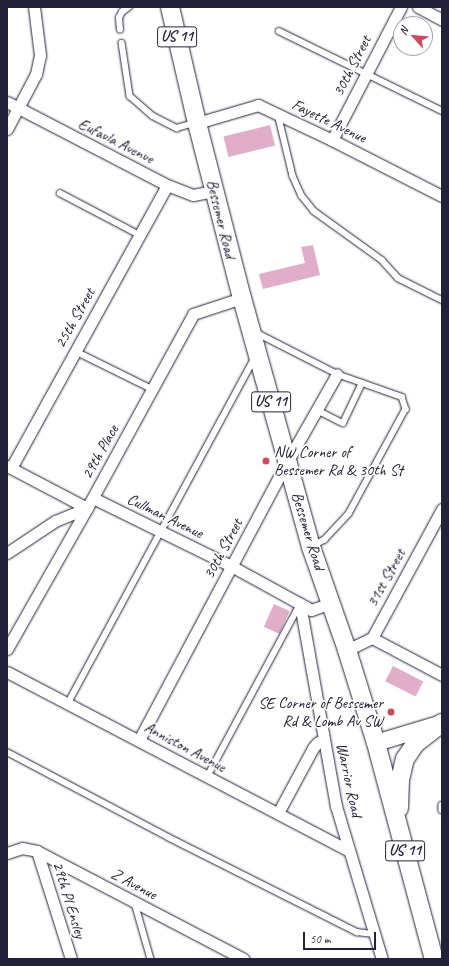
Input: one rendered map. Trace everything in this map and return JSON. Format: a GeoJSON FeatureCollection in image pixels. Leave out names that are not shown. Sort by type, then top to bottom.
{"type":"FeatureCollection","features":[{"type":"Feature","properties":{"kind":"main road","name":"Bessemer Road"},"geometry":{"type":"LineString","coordinates":[[170,7],[214,191],[287,462],[311,547],[348,650],[376,743],[434,959]]}},
{"type":"Feature","properties":{"kind":"main road"},"geometry":{"type":"LineString","coordinates":[[376,743],[442,723]]}},
{"type":"Feature","properties":{"kind":"main road"},"geometry":{"type":"LineString","coordinates":[[399,829],[400,780],[405,759],[415,744],[442,723]]}},
{"type":"Feature","properties":{"kind":"street"},"geometry":{"type":"LineString","coordinates":[[7,129],[36,74],[40,55],[34,7]]}},
{"type":"Feature","properties":{"kind":"street","name":"30th Street"},"geometry":{"type":"LineString","coordinates":[[332,140],[400,7]]}},
{"type":"Feature","properties":{"kind":"street"},"geometry":{"type":"LineString","coordinates":[[418,7],[442,20]]}},
{"type":"Feature","properties":{"kind":"street","name":"Eufaula Avenue"},"geometry":{"type":"LineString","coordinates":[[7,102],[167,185],[193,195],[214,191]]}},
{"type":"Feature","properties":{"kind":"street","name":"Fayette Avenue"},"geometry":{"type":"LineString","coordinates":[[197,123],[258,105],[278,113],[442,196]]}},
{"type":"Feature","properties":{"kind":"street","name":"25th Street"},"geometry":{"type":"LineString","coordinates":[[9,467],[167,185]]}},
{"type":"Feature","properties":{"kind":"street","name":"29th Place"},"geometry":{"type":"LineString","coordinates":[[7,649],[153,390],[193,314],[242,298]]}},
{"type":"Feature","properties":{"kind":"street","name":"30th Street"},"geometry":{"type":"LineString","coordinates":[[138,740],[233,567],[287,462],[337,374]]}},
{"type":"Feature","properties":{"kind":"street","name":"Cullman Avenue"},"geometry":{"type":"LineString","coordinates":[[9,467],[90,503],[161,532],[233,567],[312,610],[331,603]]}},
{"type":"Feature","properties":{"kind":"street"},"geometry":{"type":"LineString","coordinates":[[7,553],[55,521],[90,503]]}},
{"type":"Feature","properties":{"kind":"street","name":"31st Street"},"geometry":{"type":"LineString","coordinates":[[372,638],[442,509]]}},
{"type":"Feature","properties":{"kind":"street","name":"Warrior Road"},"geometry":{"type":"LineString","coordinates":[[300,604],[336,806],[382,959]]}},
{"type":"Feature","properties":{"kind":"street"},"geometry":{"type":"LineString","coordinates":[[348,650],[372,638],[442,675]]}},
{"type":"Feature","properties":{"kind":"street","name":"Anniston Avenue"},"geometry":{"type":"LineString","coordinates":[[7,672],[348,850]]}},
{"type":"Feature","properties":{"kind":"street"},"geometry":{"type":"LineString","coordinates":[[278,813],[313,748],[317,743],[324,739]]}},
{"type":"Feature","properties":{"kind":"street","name":"Z Avenue"},"geometry":{"type":"LineString","coordinates":[[7,853],[22,848],[37,851],[244,959]]}},
{"type":"Feature","properties":{"kind":"street","name":"29th Pl Ensley"},"geometry":{"type":"LineString","coordinates":[[37,851],[71,959]]}},
{"type":"Feature","properties":{"kind":"lane"},"geometry":{"type":"LineString","coordinates":[[120,30],[119,18],[122,12],[129,7]]}},
{"type":"Feature","properties":{"kind":"lane"},"geometry":{"type":"LineString","coordinates":[[279,31],[442,111]]}},
{"type":"Feature","properties":{"kind":"lane"},"geometry":{"type":"LineString","coordinates":[[122,43],[130,96],[153,116],[177,128],[197,123]]}},
{"type":"Feature","properties":{"kind":"lane"},"geometry":{"type":"LineString","coordinates":[[278,113],[293,176],[302,196],[314,211],[382,260],[398,278],[442,300]]}},
{"type":"Feature","properties":{"kind":"lane"},"geometry":{"type":"LineString","coordinates":[[60,193],[140,235]]}},
{"type":"Feature","properties":{"kind":"lane"},"geometry":{"type":"LineString","coordinates":[[252,331],[337,374],[402,397],[406,409],[349,514],[325,540],[311,547]]}},
{"type":"Feature","properties":{"kind":"lane"},"geometry":{"type":"LineString","coordinates":[[75,351],[153,390]]}},
{"type":"Feature","properties":{"kind":"lane"},"geometry":{"type":"LineString","coordinates":[[68,704],[258,351]]}},
{"type":"Feature","properties":{"kind":"lane"},"geometry":{"type":"LineString","coordinates":[[317,410],[343,423],[362,383]]}},
{"type":"Feature","properties":{"kind":"lane"},"geometry":{"type":"LineString","coordinates":[[207,777],[300,604]]}},
{"type":"Feature","properties":{"kind":"lane"},"geometry":{"type":"LineString","coordinates":[[7,752],[168,838],[356,932],[374,934]]}},
{"type":"Feature","properties":{"kind":"lane"},"geometry":{"type":"LineString","coordinates":[[442,805],[442,810]]}},
{"type":"Feature","properties":{"kind":"lane"},"geometry":{"type":"LineString","coordinates":[[135,903],[151,959]]}},
{"type":"Feature","properties":{"kind":"building"},"geometry":{"type":"Polygon","coordinates":[[[270,125],[275,145],[229,157],[223,137],[270,125]]]}},
{"type":"Feature","properties":{"kind":"building"},"geometry":{"type":"Polygon","coordinates":[[[313,245],[320,275],[263,289],[259,274],[305,263],[301,247],[313,245]]]}},
{"type":"Feature","properties":{"kind":"building"},"geometry":{"type":"Polygon","coordinates":[[[274,604],[290,611],[279,634],[264,627],[274,604]]]}},
{"type":"Feature","properties":{"kind":"building"},"geometry":{"type":"Polygon","coordinates":[[[393,666],[423,681],[416,697],[385,681],[393,666]]]}},
{"type":"Feature","properties":{"kind":"place","name":"NW Corner of Bessemer Rd & 30th St"},"geometry":{"type":"Point","coordinates":[266,461]}},
{"type":"Feature","properties":{"kind":"place","name":"SE Corner of Bessemer Rd & Lomb Av SW"},"geometry":{"type":"Point","coordinates":[391,712]}}]}
